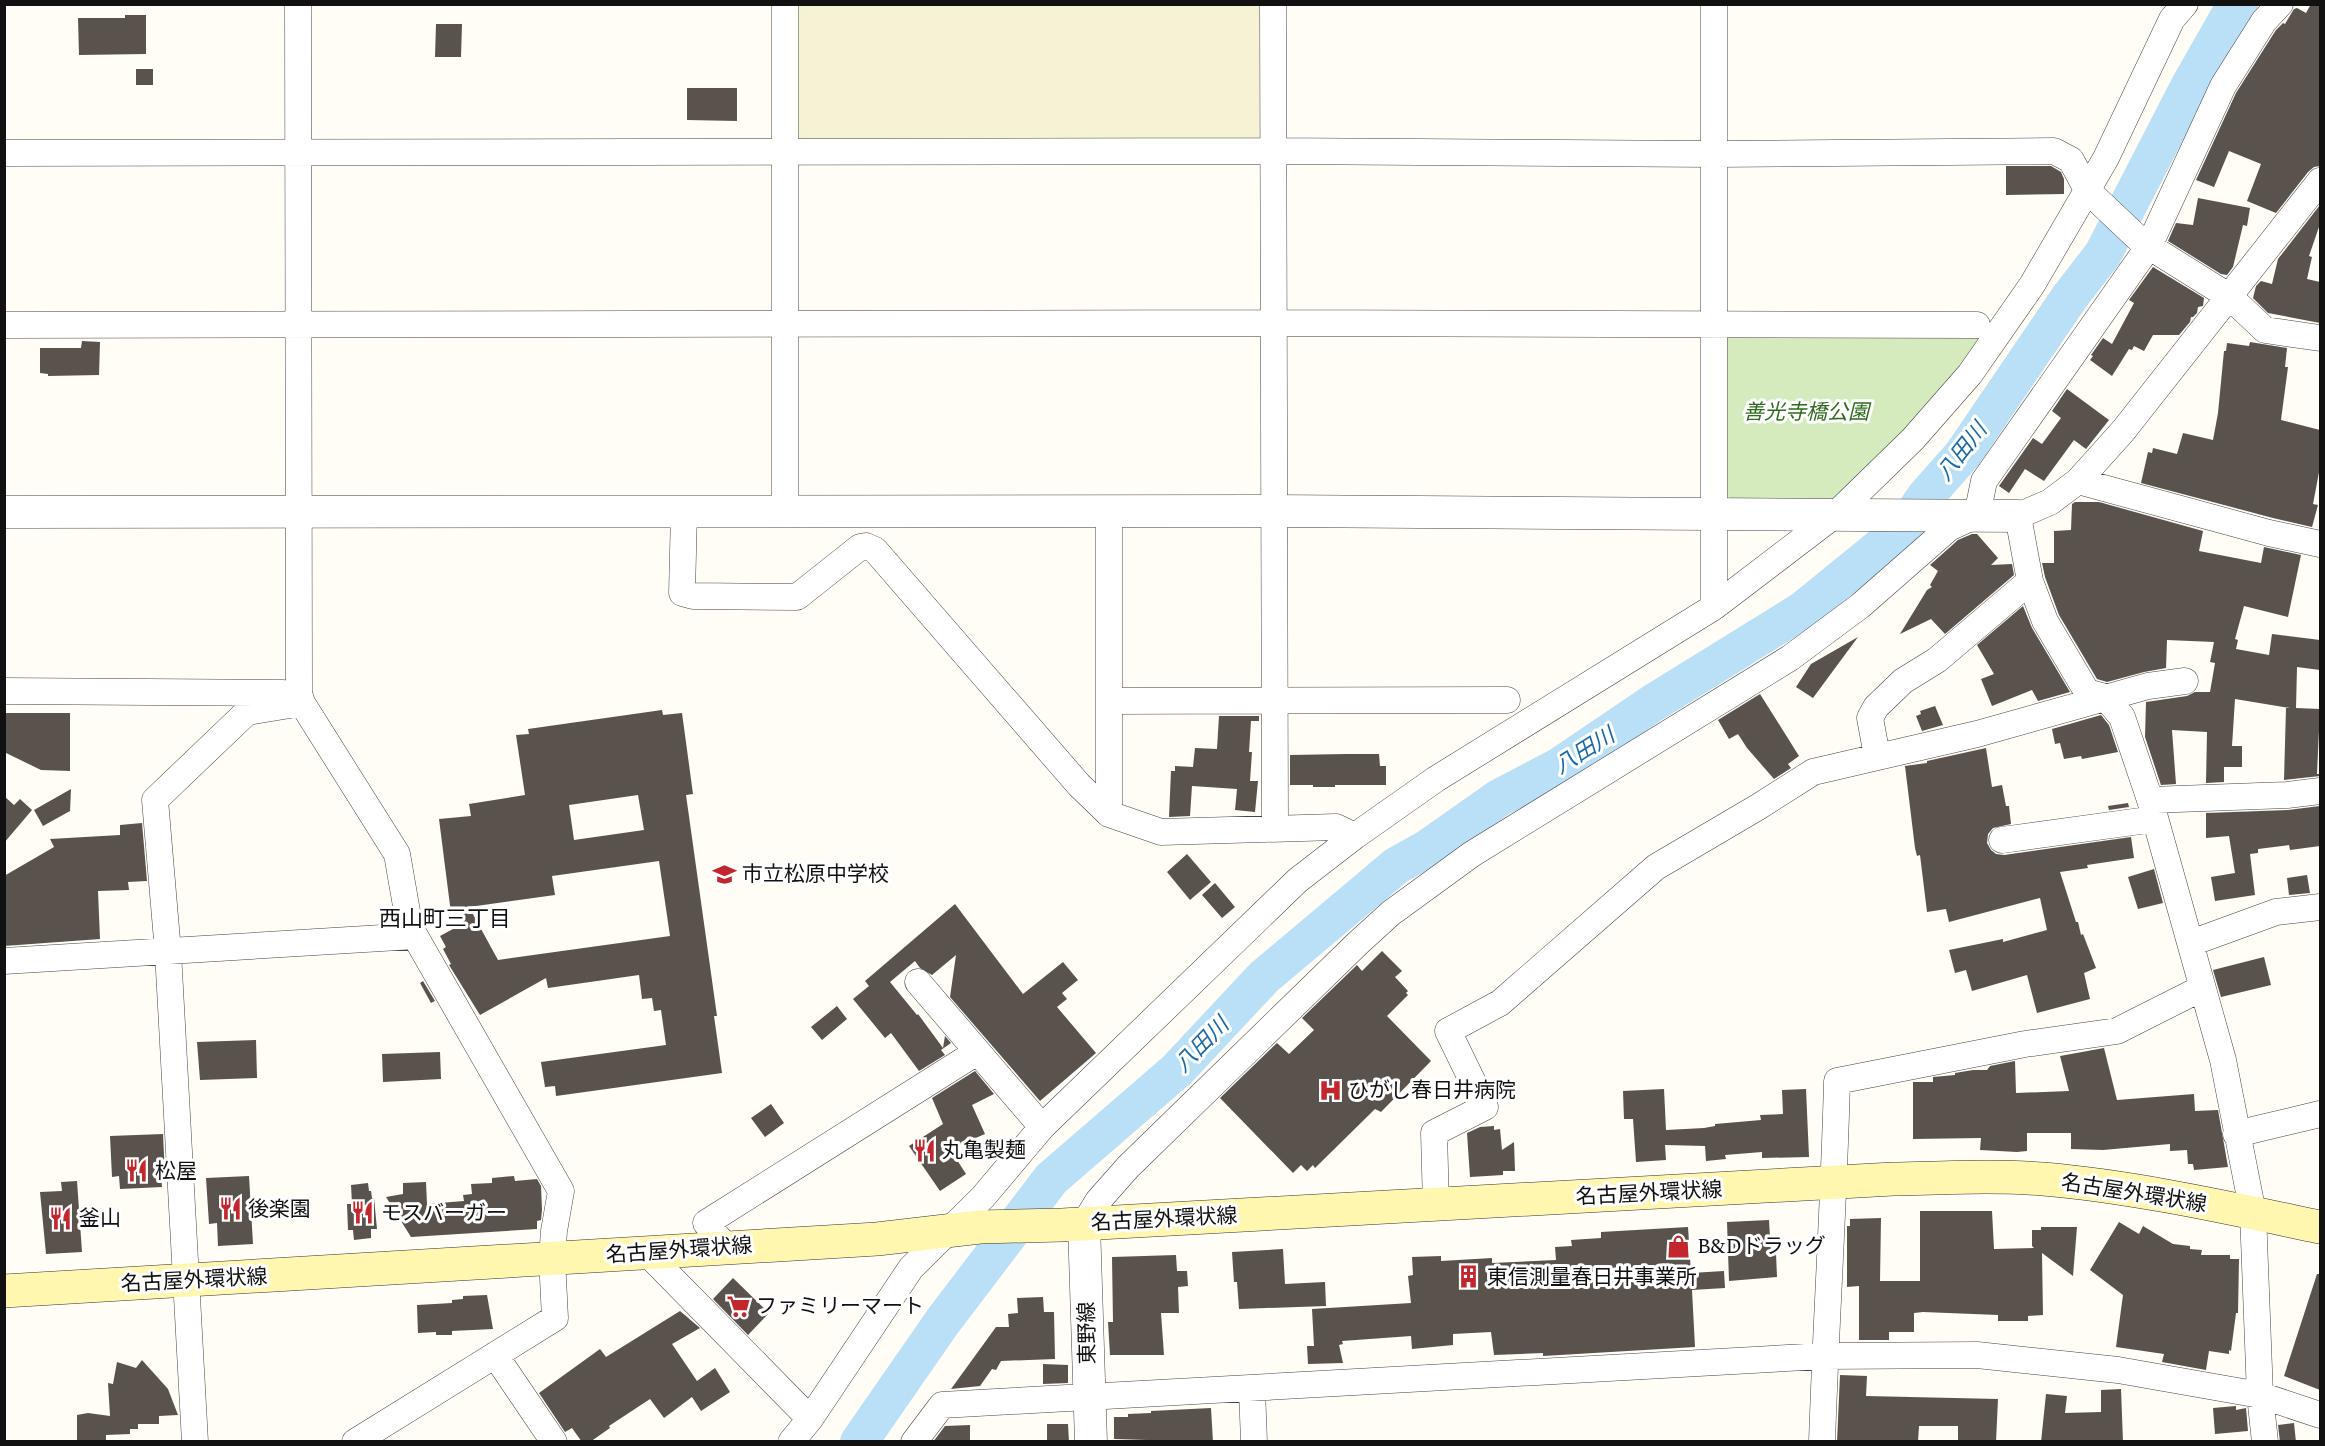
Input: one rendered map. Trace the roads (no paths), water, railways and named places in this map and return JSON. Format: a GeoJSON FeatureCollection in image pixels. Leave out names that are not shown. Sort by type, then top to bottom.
{"type":"FeatureCollection","features":[{"type":"Feature","properties":{"kind":"main road","name":"名古屋外環状線"},"geometry":{"type":"LineString","coordinates":[[4,1291],[876,1239],[980,1227],[1073,1225],[1834,1183],[1988,1177],[2042,1179],[2123,1188],[2320,1227]]}},
{"type":"Feature","properties":{"kind":"street"},"geometry":{"type":"LineString","coordinates":[[298,4],[301,698],[397,854],[408,923],[561,1191],[552,1258],[555,1318],[362,1440]]}},
{"type":"Feature","properties":{"kind":"street"},"geometry":{"type":"LineString","coordinates":[[784,4],[785,511]]}},
{"type":"Feature","properties":{"kind":"street"},"geometry":{"type":"LineString","coordinates":[[1273,4],[1275,829]]}},
{"type":"Feature","properties":{"kind":"street"},"geometry":{"type":"LineString","coordinates":[[1714,4],[1714,607]]}},
{"type":"Feature","properties":{"kind":"street"},"geometry":{"type":"LineString","coordinates":[[791,1442],[810,1419],[911,1268],[983,1197],[1042,1127],[1298,880],[1355,836],[1436,779],[1714,607],[1836,514],[1913,439],[1971,374],[2032,285],[2089,191],[2172,19],[2185,4]]}},
{"type":"Feature","properties":{"kind":"street"},"geometry":{"type":"LineString","coordinates":[[1977,515],[1984,481],[2146,244],[2223,86],[2264,21],[2280,4]]}},
{"type":"Feature","properties":{"kind":"street"},"geometry":{"type":"LineString","coordinates":[[4,153],[1713,154],[2054,151],[2071,160],[2089,191],[2146,244],[2230,297],[2265,330],[2320,338]]}},
{"type":"Feature","properties":{"kind":"street"},"geometry":{"type":"LineString","coordinates":[[4,512],[1273,511],[2018,516],[2050,502],[2078,481],[2123,431],[2320,181]]}},
{"type":"Feature","properties":{"kind":"street"},"geometry":{"type":"LineString","coordinates":[[4,325],[1273,323],[1977,325]]}},
{"type":"Feature","properties":{"kind":"street"},"geometry":{"type":"LineString","coordinates":[[2078,481],[2269,533],[2320,544]]}},
{"type":"Feature","properties":{"kind":"street"},"geometry":{"type":"LineString","coordinates":[[1108,511],[1109,814]]}},
{"type":"Feature","properties":{"kind":"street"},"geometry":{"type":"LineString","coordinates":[[684,512],[682,593],[693,596],[797,597],[860,547],[866,546],[875,550],[1079,785],[1109,814],[1161,832],[1336,827],[1355,836]]}},
{"type":"Feature","properties":{"kind":"street"},"geometry":{"type":"LineString","coordinates":[[1073,1225],[1128,1167],[1391,913],[1472,854],[1790,658],[1860,606],[1949,528],[1977,515]]}},
{"type":"Feature","properties":{"kind":"street"},"geometry":{"type":"LineString","coordinates":[[2018,516],[2030,581],[2045,621],[2087,692],[2105,698],[2122,717],[2152,810],[2223,1060],[2253,1214],[2260,1395],[2265,1442]]}},
{"type":"Feature","properties":{"kind":"street"},"geometry":{"type":"LineString","coordinates":[[1877,756],[1870,718],[1876,707],[1903,681],[1937,660],[2030,581]]}},
{"type":"Feature","properties":{"kind":"street"},"geometry":{"type":"LineString","coordinates":[[1436,1205],[1434,1133],[1485,1107],[1448,1031],[1500,1003],[1656,867],[1758,807],[1813,771],[1977,734],[2148,686],[2185,681]]}},
{"type":"Feature","properties":{"kind":"street"},"geometry":{"type":"LineString","coordinates":[[4,691],[301,698]]}},
{"type":"Feature","properties":{"kind":"street"},"geometry":{"type":"LineString","coordinates":[[195,1442],[168,952],[155,800],[247,712],[301,698]]}},
{"type":"Feature","properties":{"kind":"street"},"geometry":{"type":"LineString","coordinates":[[1109,701],[1507,700]]}},
{"type":"Feature","properties":{"kind":"street"},"geometry":{"type":"LineString","coordinates":[[2002,840],[2152,810],[2320,791]]}},
{"type":"Feature","properties":{"kind":"street"},"geometry":{"type":"LineString","coordinates":[[2191,943],[2276,912],[2320,907]]}},
{"type":"Feature","properties":{"kind":"street"},"geometry":{"type":"LineString","coordinates":[[4,961],[415,936]]}},
{"type":"Feature","properties":{"kind":"street"},"geometry":{"type":"LineString","coordinates":[[918,982],[1042,1127]]}},
{"type":"Feature","properties":{"kind":"street"},"geometry":{"type":"LineString","coordinates":[[1822,1442],[1837,1081],[2025,1044],[2116,1031],[2202,988]]}},
{"type":"Feature","properties":{"kind":"street"},"geometry":{"type":"LineString","coordinates":[[726,1247],[706,1223],[977,1052]]}},
{"type":"Feature","properties":{"kind":"street"},"geometry":{"type":"LineString","coordinates":[[2236,1134],[2320,1114]]}},
{"type":"Feature","properties":{"kind":"street","name":"東野線"},"geometry":{"type":"LineString","coordinates":[[1073,1225],[1089,1397],[1090,1442]]}},
{"type":"Feature","properties":{"kind":"street"},"geometry":{"type":"LineString","coordinates":[[646,1253],[810,1419]]}},
{"type":"Feature","properties":{"kind":"street"},"geometry":{"type":"LineString","coordinates":[[495,1354],[554,1442]]}},
{"type":"Feature","properties":{"kind":"street"},"geometry":{"type":"LineString","coordinates":[[914,1442],[942,1405],[1824,1356],[1977,1355],[2118,1370],[2260,1395],[2320,1415]]}},
{"type":"Feature","properties":{"kind":"street"},"geometry":{"type":"LineString","coordinates":[[1252,1389],[1254,1442]]}},
{"type":"Feature","properties":{"kind":"waterway","name":"八田川"},"geometry":{"type":"LineString","coordinates":[[859,1442],[943,1321],[1051,1179],[1177,1070],[1264,977],[1396,866],[1428,848],[1499,798],[1560,766],[1653,703],[1803,610],[1905,527],[1925,497],[1963,454],[2069,298],[2103,254],[2189,87],[2230,15],[2239,4]]}},
{"type":"Feature","properties":{"kind":"place","name":"市立松原中学校"},"geometry":{"type":"Point","coordinates":[724,874]}},
{"type":"Feature","properties":{"kind":"place","name":"ひがし春日井病院"},"geometry":{"type":"Point","coordinates":[1330,1090]}},
{"type":"Feature","properties":{"kind":"place","name":"丸亀製麺"},"geometry":{"type":"Point","coordinates":[924,1150]}},
{"type":"Feature","properties":{"kind":"place","name":"松屋"},"geometry":{"type":"Point","coordinates":[137,1171]}},
{"type":"Feature","properties":{"kind":"place","name":"後楽園"},"geometry":{"type":"Point","coordinates":[230,1209]}},
{"type":"Feature","properties":{"kind":"place","name":"モスバーガー"},"geometry":{"type":"Point","coordinates":[363,1213]}},
{"type":"Feature","properties":{"kind":"place","name":"釜山"},"geometry":{"type":"Point","coordinates":[61,1218]}},
{"type":"Feature","properties":{"kind":"place","name":"B&Dドラッグ"},"geometry":{"type":"Point","coordinates":[1679,1246]}},
{"type":"Feature","properties":{"kind":"place","name":"東信測量春日井事業所"},"geometry":{"type":"Point","coordinates":[1469,1277]}},
{"type":"Feature","properties":{"kind":"place","name":"ファミリーマート"},"geometry":{"type":"Point","coordinates":[738,1306]}},
{"type":"Feature","properties":{"kind":"district","name":"西山町三丁目"},"geometry":{"type":"Point","coordinates":[445,918]}},
{"type":"Feature","properties":{"kind":"park label","name":"善光寺橋公園"},"geometry":{"type":"Point","coordinates":[1806,412]}}]}
